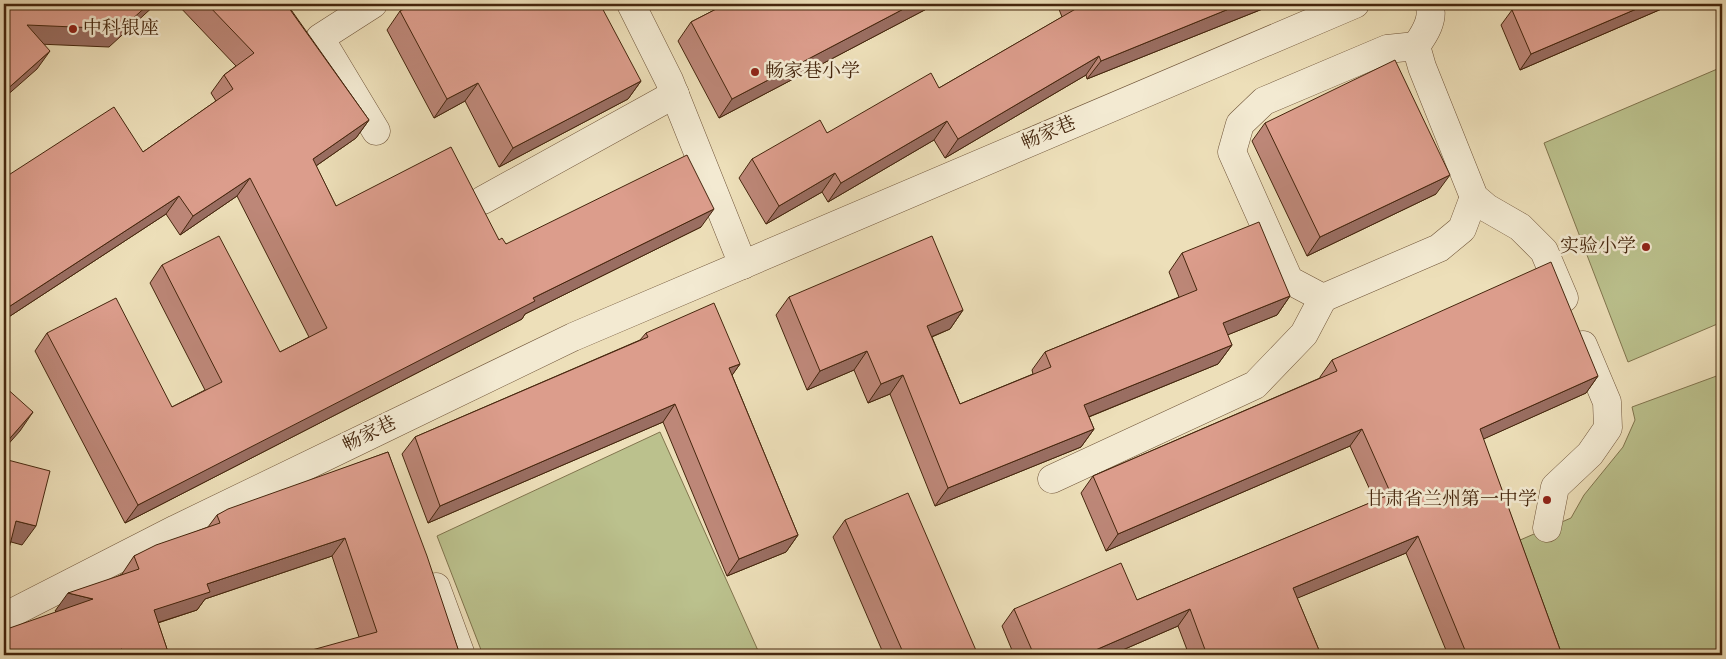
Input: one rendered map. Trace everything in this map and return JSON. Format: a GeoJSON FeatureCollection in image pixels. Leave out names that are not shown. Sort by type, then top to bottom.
{"type":"FeatureCollection","features":[{"type":"Feature","properties":{"kind":"street"},"geometry":{"type":"LineString","coordinates":[[373,4],[320,38],[376,131]]}},
{"type":"Feature","properties":{"kind":"street"},"geometry":{"type":"LineString","coordinates":[[631,4],[669,80],[743,265]]}},
{"type":"Feature","properties":{"kind":"street","name":"畅家巷"},"geometry":{"type":"LineString","coordinates":[[4,617],[176,529],[573,336],[1355,4]]}},
{"type":"Feature","properties":{"kind":"street"},"geometry":{"type":"LineString","coordinates":[[1323,298],[1289,280],[1232,152],[1240,124],[1264,101],[1387,49],[1416,46],[1428,30],[1431,8],[1429,4]]}},
{"type":"Feature","properties":{"kind":"street"},"geometry":{"type":"LineString","coordinates":[[1416,46],[1422,67],[1474,197],[1487,208],[1520,227],[1544,251],[1607,402],[1608,428],[1590,454],[1555,487],[1547,528]]}},
{"type":"Feature","properties":{"kind":"street"},"geometry":{"type":"LineString","coordinates":[[483,200],[675,94]]}},
{"type":"Feature","properties":{"kind":"street"},"geometry":{"type":"LineString","coordinates":[[1052,479],[1255,385],[1304,334],[1323,298],[1439,248],[1462,228],[1474,197]]}},
{"type":"Feature","properties":{"kind":"street"},"geometry":{"type":"LineString","coordinates":[[377,431],[388,459]]}},
{"type":"Feature","properties":{"kind":"street"},"geometry":{"type":"LineString","coordinates":[[426,562],[461,655]]}},
{"type":"Feature","properties":{"kind":"green space","name":"实验小学"},"geometry":{"type":"Polygon","coordinates":[[[1722,67],[1722,322],[1628,362],[1544,143],[1722,67]]]}},
{"type":"Feature","properties":{"kind":"green space"},"geometry":{"type":"Polygon","coordinates":[[[1722,374],[1722,655],[1543,655],[1504,547],[1571,518],[1584,495],[1623,447],[1635,420],[1632,407],[1722,374]]]}},
{"type":"Feature","properties":{"kind":"green space"},"geometry":{"type":"Polygon","coordinates":[[[660,432],[760,655],[483,655],[437,536],[660,432]]]}},
{"type":"Feature","properties":{"kind":"building","name":"中科银座"},"geometry":{"type":"Polygon","coordinates":[[[4,4],[149,4],[121,29],[27,25],[50,51],[4,92],[4,4]]]}},
{"type":"Feature","properties":{"kind":"building"},"geometry":{"type":"Polygon","coordinates":[[[207,4],[286,4],[369,120],[313,159],[336,206],[451,147],[499,240],[502,238],[506,244],[687,155],[714,209],[533,298],[535,301],[138,505],[47,333],[116,298],[172,407],[222,382],[162,265],[219,236],[280,352],[327,328],[250,178],[193,216],[179,196],[4,310],[4,178],[114,107],[143,152],[233,89],[224,75],[254,53],[207,4]]]}},
{"type":"Feature","properties":{"kind":"building"},"geometry":{"type":"Polygon","coordinates":[[[414,4],[600,4],[641,81],[513,148],[478,83],[447,99],[400,11],[414,4]]]}},
{"type":"Feature","properties":{"kind":"building"},"geometry":{"type":"Polygon","coordinates":[[[726,4],[913,4],[732,99],[691,22],[726,4]]]}},
{"type":"Feature","properties":{"kind":"building"},"geometry":{"type":"Polygon","coordinates":[[[1078,4],[1241,4],[1101,61],[1099,56],[958,139],[947,121],[841,183],[835,173],[779,206],[752,159],[820,120],[827,133],[931,73],[939,88],[1079,7],[1078,4]]]}},
{"type":"Feature","properties":{"kind":"building"},"geometry":{"type":"Polygon","coordinates":[[[1525,4],[1648,4],[1531,54],[1512,10],[1525,4]]]}},
{"type":"Feature","properties":{"kind":"building"},"geometry":{"type":"Polygon","coordinates":[[[1395,60],[1450,175],[1320,237],[1265,123],[1395,60]]]}},
{"type":"Feature","properties":{"kind":"building"},"geometry":{"type":"Polygon","coordinates":[[[1259,222],[1290,296],[1223,323],[1232,345],[1084,405],[1094,429],[948,488],[903,375],[881,384],[867,351],[820,371],[789,297],[932,236],[963,310],[927,326],[960,404],[1051,367],[1045,352],[1197,290],[1182,253],[1259,222]]]}},
{"type":"Feature","properties":{"kind":"building"},"geometry":{"type":"Polygon","coordinates":[[[1551,262],[1598,376],[1480,429],[1562,655],[1467,655],[1418,536],[1293,588],[1321,655],[1207,655],[1190,609],[1084,655],[1034,655],[1014,609],[1121,563],[1137,600],[1391,494],[1362,429],[1118,534],[1093,476],[1337,371],[1332,360],[1551,262]]]}},
{"type":"Feature","properties":{"kind":"building"},"geometry":{"type":"Polygon","coordinates":[[[714,303],[740,364],[729,368],[798,535],[739,559],[675,404],[440,506],[415,437],[648,337],[646,333],[714,303]]]}},
{"type":"Feature","properties":{"kind":"building"},"geometry":{"type":"Polygon","coordinates":[[[4,386],[33,412],[4,445],[4,386]]]}},
{"type":"Feature","properties":{"kind":"building"},"geometry":{"type":"Polygon","coordinates":[[[388,452],[427,556],[460,655],[294,655],[377,632],[345,538],[207,584],[210,592],[154,610],[169,655],[123,655],[122,649],[104,655],[4,655],[4,630],[93,599],[68,593],[139,569],[134,556],[156,545],[220,523],[217,515],[228,509],[388,452]]]}},
{"type":"Feature","properties":{"kind":"building"},"geometry":{"type":"Polygon","coordinates":[[[4,459],[50,471],[36,526],[16,521],[4,568],[4,459]]]}},
{"type":"Feature","properties":{"kind":"building"},"geometry":{"type":"Polygon","coordinates":[[[908,493],[978,655],[891,655],[902,650],[845,520],[908,493]]]}},
{"type":"Feature","properties":{"kind":"place","name":"中科银座"},"geometry":{"type":"Point","coordinates":[73,29]}},
{"type":"Feature","properties":{"kind":"place","name":"畅家巷小学"},"geometry":{"type":"Point","coordinates":[755,72]}},
{"type":"Feature","properties":{"kind":"place","name":"实验小学"},"geometry":{"type":"Point","coordinates":[1646,247]}},
{"type":"Feature","properties":{"kind":"place","name":"甘肃省兰州第一中学"},"geometry":{"type":"Point","coordinates":[1547,500]}}]}
